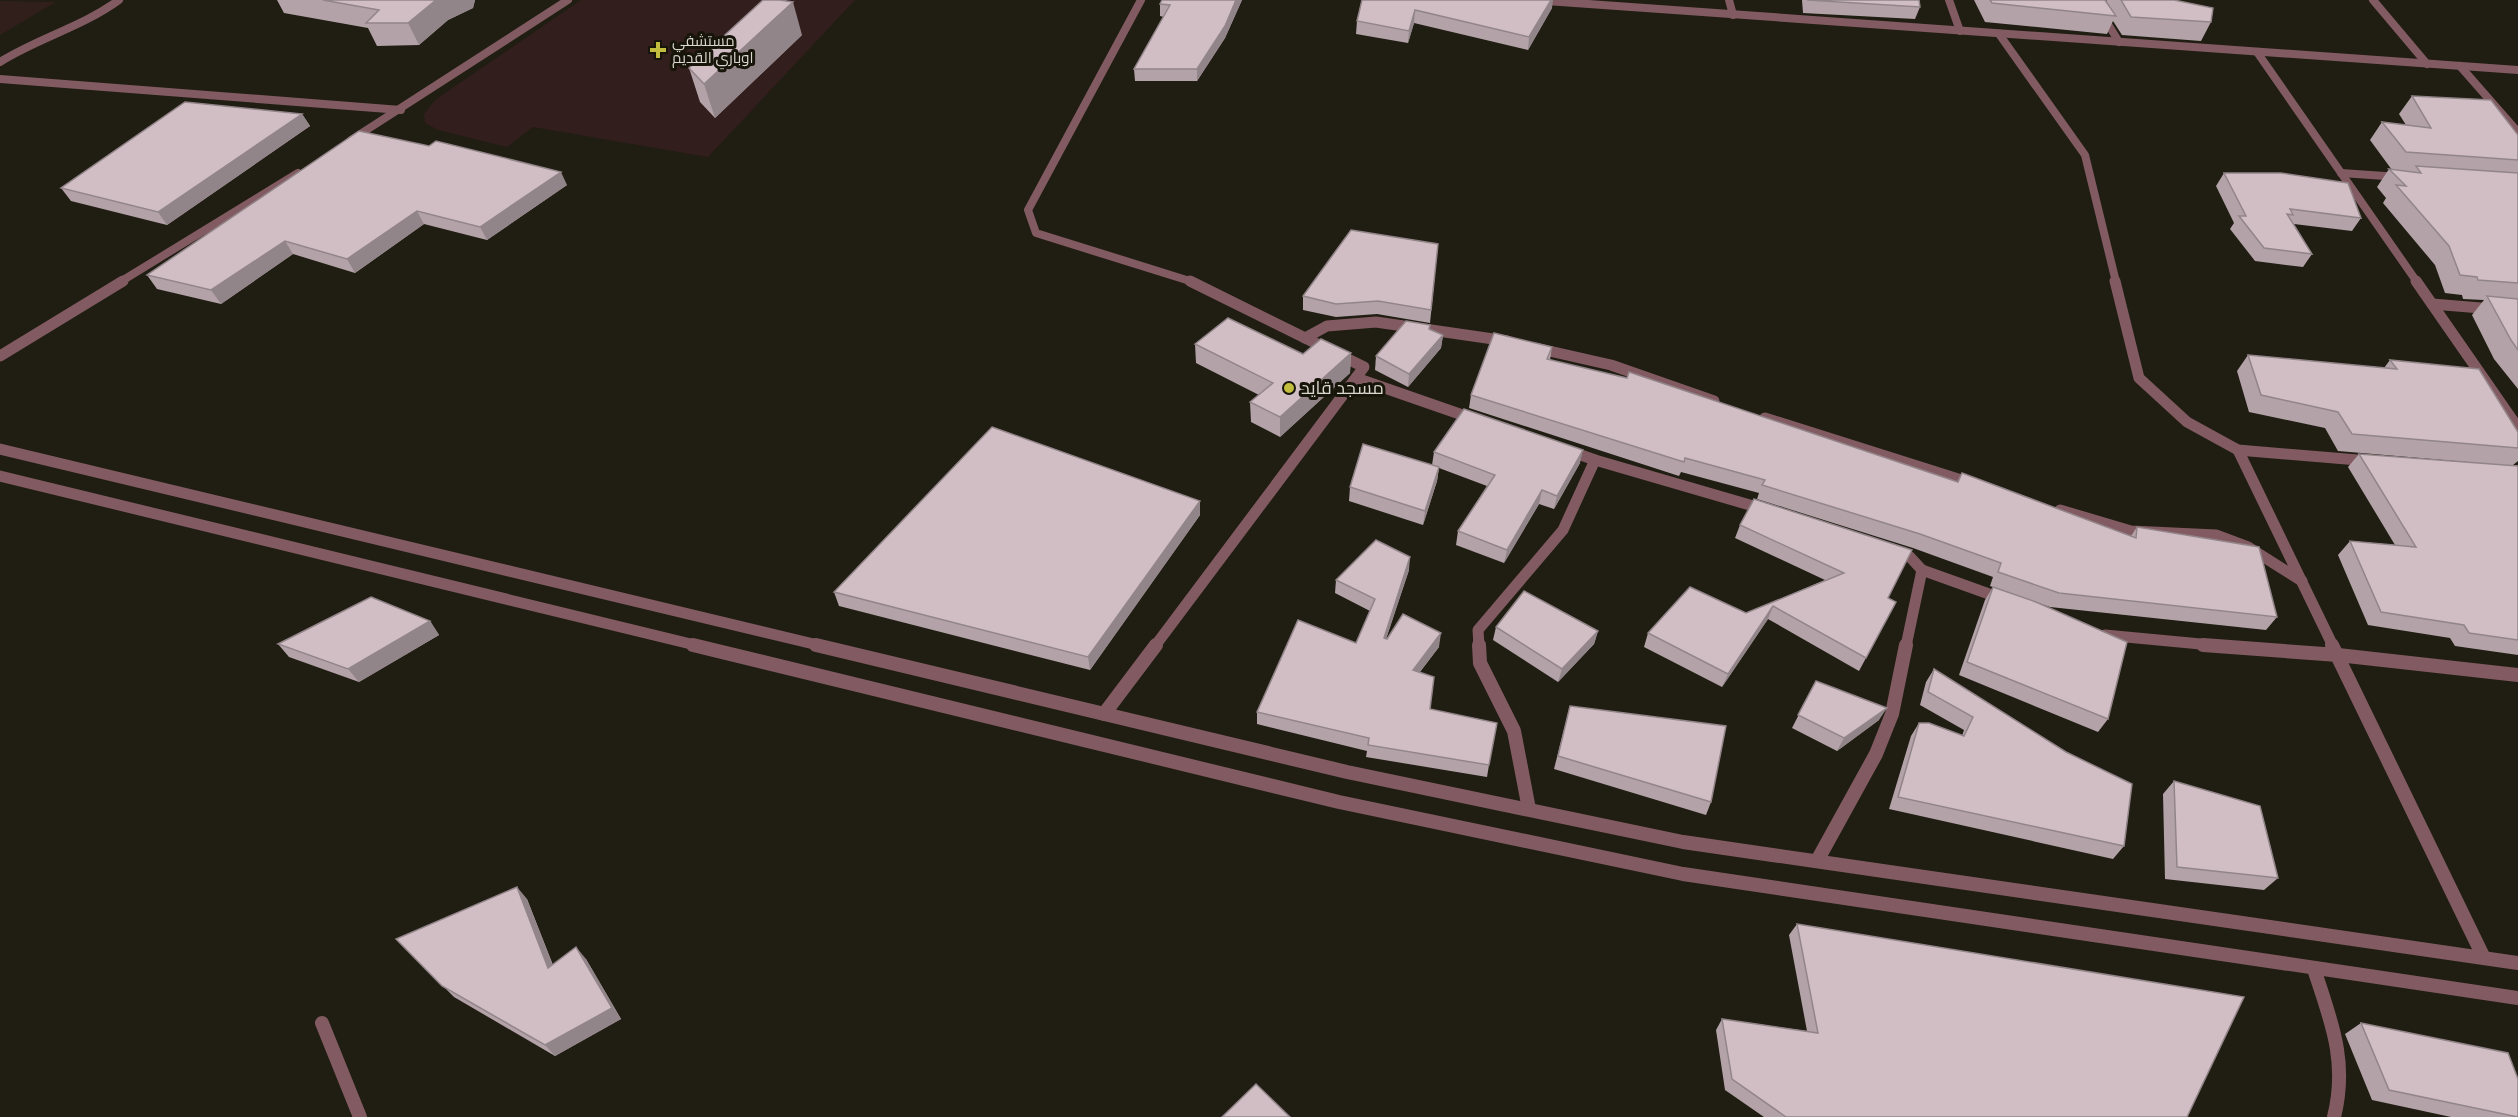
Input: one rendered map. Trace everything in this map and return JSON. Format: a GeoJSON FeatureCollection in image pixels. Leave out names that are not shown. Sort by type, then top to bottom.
{"type":"FeatureCollection","features":[{"type":"Feature","properties":{"kind":"street"},"geometry":{"type":"LineString","coordinates":[[0,62],[25,47],[90,19],[119,0]]}},
{"type":"Feature","properties":{"kind":"street"},"geometry":{"type":"LineString","coordinates":[[341,147],[402,110],[568,0]]}},
{"type":"Feature","properties":{"kind":"street"},"geometry":{"type":"LineString","coordinates":[[1104,714],[1364,367],[1185,278],[1036,232],[1028,210],[1141,0]]}},
{"type":"Feature","properties":{"kind":"street"},"geometry":{"type":"LineString","coordinates":[[1532,0],[2518,70]]}},
{"type":"Feature","properties":{"kind":"street"},"geometry":{"type":"LineString","coordinates":[[1729,0],[1733,15]]}},
{"type":"Feature","properties":{"kind":"street"},"geometry":{"type":"LineString","coordinates":[[1949,0],[1960,31]]}},
{"type":"Feature","properties":{"kind":"street"},"geometry":{"type":"LineString","coordinates":[[2093,0],[2119,42]]}},
{"type":"Feature","properties":{"kind":"street"},"geometry":{"type":"LineString","coordinates":[[2373,0],[2427,64]]}},
{"type":"Feature","properties":{"kind":"street"},"geometry":{"type":"LineString","coordinates":[[1999,34],[2085,155],[2139,378],[2187,422],[2238,450],[2378,462]]}},
{"type":"Feature","properties":{"kind":"street"},"geometry":{"type":"LineString","coordinates":[[2257,52],[2518,428]]}},
{"type":"Feature","properties":{"kind":"street"},"geometry":{"type":"LineString","coordinates":[[2460,66],[2518,132]]}},
{"type":"Feature","properties":{"kind":"street"},"geometry":{"type":"LineString","coordinates":[[0,79],[402,110]]}},
{"type":"Feature","properties":{"kind":"street"},"geometry":{"type":"LineString","coordinates":[[0,356],[311,165]]}},
{"type":"Feature","properties":{"kind":"street"},"geometry":{"type":"LineString","coordinates":[[2341,173],[2412,178]]}},
{"type":"Feature","properties":{"kind":"street"},"geometry":{"type":"LineString","coordinates":[[2432,304],[2518,311]]}},
{"type":"Feature","properties":{"kind":"street"},"geometry":{"type":"LineString","coordinates":[[1305,338],[1327,326],[1354,322],[1376,322],[1452,335],[1491,338],[1611,365],[1726,405]]}},
{"type":"Feature","properties":{"kind":"street"},"geometry":{"type":"LineString","coordinates":[[1356,378],[1486,423]]}},
{"type":"Feature","properties":{"kind":"street"},"geometry":{"type":"LineString","coordinates":[[1758,416],[1984,486]]}},
{"type":"Feature","properties":{"kind":"street"},"geometry":{"type":"LineString","coordinates":[[1551,445],[1783,515]]}},
{"type":"Feature","properties":{"kind":"street"},"geometry":{"type":"LineString","coordinates":[[0,449],[1347,772],[1683,842],[2518,963]]}},
{"type":"Feature","properties":{"kind":"street"},"geometry":{"type":"LineString","coordinates":[[2238,450],[2484,958]]}},
{"type":"Feature","properties":{"kind":"street"},"geometry":{"type":"LineString","coordinates":[[1529,810],[1514,731],[1480,663],[1478,630],[1563,530],[1595,460]]}},
{"type":"Feature","properties":{"kind":"street"},"geometry":{"type":"LineString","coordinates":[[0,476],[1339,802],[1683,874],[2518,998]]}},
{"type":"Feature","properties":{"kind":"street"},"geometry":{"type":"LineString","coordinates":[[2051,508],[2131,531],[2216,535],[2248,548],[2301,580]]}},
{"type":"Feature","properties":{"kind":"street"},"geometry":{"type":"LineString","coordinates":[[1878,546],[1910,557],[1922,570],[2018,604]]}},
{"type":"Feature","properties":{"kind":"street"},"geometry":{"type":"LineString","coordinates":[[1817,861],[1876,754],[1892,714],[1922,570]]}},
{"type":"Feature","properties":{"kind":"street"},"geometry":{"type":"LineString","coordinates":[[2093,631],[2115,638],[2338,655],[2518,675]]}},
{"type":"Feature","properties":{"kind":"street"},"geometry":{"type":"LineString","coordinates":[[2314,969],[2342,1059],[2342,1094],[2334,1117]]}},
{"type":"Feature","properties":{"kind":"street"},"geometry":{"type":"LineString","coordinates":[[322,1023],[360,1117]]}},
{"type":"Feature","properties":{"kind":"shaded area","name":"مستشفي اوباري القديم"},"geometry":{"type":"Polygon","coordinates":[[[581,0],[855,0],[708,157],[533,127],[507,147],[438,130],[425,123],[424,114],[435,100],[581,0]]]}},
{"type":"Feature","properties":{"kind":"shaded area"},"geometry":{"type":"Polygon","coordinates":[[[0,1],[56,2],[0,35],[0,1]]]}},
{"type":"Feature","properties":{"kind":"building"},"geometry":{"type":"Polygon","coordinates":[[[323,0],[436,0],[408,23],[366,23],[379,10],[323,0]]]}},
{"type":"Feature","properties":{"kind":"building"},"geometry":{"type":"Polygon","coordinates":[[[763,0],[793,2],[704,84],[689,68],[763,0]]]}},
{"type":"Feature","properties":{"kind":"building"},"geometry":{"type":"Polygon","coordinates":[[[1162,0],[1236,0],[1225,26],[1197,69],[1134,69],[1170,5],[1160,4],[1162,0]]]}},
{"type":"Feature","properties":{"kind":"building"},"geometry":{"type":"Polygon","coordinates":[[[1362,0],[1551,0],[1529,37],[1415,10],[1409,31],[1357,21],[1362,0]]]}},
{"type":"Feature","properties":{"kind":"building"},"geometry":{"type":"Polygon","coordinates":[[[1807,0],[1919,0],[1920,7],[1807,0]]]}},
{"type":"Feature","properties":{"kind":"building"},"geometry":{"type":"Polygon","coordinates":[[[1990,0],[2105,0],[2116,16],[1992,3],[1990,0]]]}},
{"type":"Feature","properties":{"kind":"building"},"geometry":{"type":"Polygon","coordinates":[[[2121,0],[2174,0],[2213,8],[2211,22],[2131,17],[2121,0]]]}},
{"type":"Feature","properties":{"kind":"building"},"geometry":{"type":"Polygon","coordinates":[[[2412,96],[2491,100],[2518,135],[2518,160],[2406,152],[2382,122],[2431,128],[2412,96]]]}},
{"type":"Feature","properties":{"kind":"building"},"geometry":{"type":"Polygon","coordinates":[[[185,102],[302,114],[158,212],[61,188],[185,102]]]}},
{"type":"Feature","properties":{"kind":"building"},"geometry":{"type":"Polygon","coordinates":[[[359,131],[429,146],[436,141],[561,172],[480,227],[417,211],[347,259],[285,241],[211,290],[147,275],[359,131]]]}},
{"type":"Feature","properties":{"kind":"building"},"geometry":{"type":"Polygon","coordinates":[[[2416,166],[2518,173],[2518,283],[2478,280],[2477,277],[2460,275],[2449,246],[2396,185],[2406,186],[2389,169],[2421,173],[2416,166]]]}},
{"type":"Feature","properties":{"kind":"building"},"geometry":{"type":"Polygon","coordinates":[[[2224,173],[2281,173],[2348,183],[2361,218],[2290,209],[2293,215],[2287,214],[2312,254],[2264,248],[2239,216],[2246,216],[2224,173]]]}},
{"type":"Feature","properties":{"kind":"building"},"geometry":{"type":"Polygon","coordinates":[[[1351,230],[1438,244],[1431,310],[1378,301],[1336,304],[1303,296],[1351,230]]]}},
{"type":"Feature","properties":{"kind":"building"},"geometry":{"type":"Polygon","coordinates":[[[2487,296],[2518,299],[2518,350],[2511,340],[2487,296]]]}},
{"type":"Feature","properties":{"kind":"building"},"geometry":{"type":"Polygon","coordinates":[[[1228,318],[1303,354],[1321,339],[1351,353],[1280,417],[1250,402],[1273,383],[1195,344],[1228,318]]]}},
{"type":"Feature","properties":{"kind":"building"},"geometry":{"type":"Polygon","coordinates":[[[1406,321],[1430,325],[1429,329],[1443,335],[1409,374],[1376,356],[1406,321]]]}},
{"type":"Feature","properties":{"kind":"building"},"geometry":{"type":"Polygon","coordinates":[[[1494,333],[1552,347],[1547,359],[1627,378],[1629,372],[1958,482],[1962,473],[2136,538],[2137,527],[2259,547],[2277,617],[2059,593],[1998,572],[2001,563],[1920,534],[1762,485],[1765,480],[1685,458],[1684,462],[1471,395],[1494,333]]]}},
{"type":"Feature","properties":{"kind":"building"},"geometry":{"type":"Polygon","coordinates":[[[2248,355],[2397,369],[2390,360],[2479,369],[2518,432],[2518,448],[2352,434],[2338,412],[2261,395],[2248,355]]]}},
{"type":"Feature","properties":{"kind":"building"},"geometry":{"type":"Polygon","coordinates":[[[1464,409],[1583,450],[1557,496],[1542,490],[1507,550],[1458,531],[1495,475],[1434,452],[1464,409]]]}},
{"type":"Feature","properties":{"kind":"building"},"geometry":{"type":"Polygon","coordinates":[[[992,427],[1200,501],[1088,657],[834,592],[992,427]]]}},
{"type":"Feature","properties":{"kind":"building"},"geometry":{"type":"Polygon","coordinates":[[[1363,444],[1439,467],[1425,511],[1350,487],[1363,444]]]}},
{"type":"Feature","properties":{"kind":"building"},"geometry":{"type":"Polygon","coordinates":[[[2359,454],[2518,466],[2518,640],[2469,633],[2464,625],[2381,612],[2350,541],[2416,547],[2359,454]]]}},
{"type":"Feature","properties":{"kind":"building"},"geometry":{"type":"Polygon","coordinates":[[[1754,499],[1912,550],[1888,598],[1896,602],[1866,658],[1773,606],[1728,674],[1648,633],[1690,587],[1746,613],[1844,573],[1740,525],[1754,499]]]}},
{"type":"Feature","properties":{"kind":"building"},"geometry":{"type":"Polygon","coordinates":[[[1376,540],[1410,557],[1384,638],[1387,639],[1403,614],[1441,633],[1413,670],[1434,677],[1430,709],[1497,723],[1489,765],[1368,745],[1369,738],[1257,712],[1298,620],[1356,643],[1375,599],[1336,580],[1376,540]]]}},
{"type":"Feature","properties":{"kind":"building"},"geometry":{"type":"Polygon","coordinates":[[[1993,587],[2036,602],[2127,642],[2108,719],[1967,662],[1993,587]]]}},
{"type":"Feature","properties":{"kind":"building"},"geometry":{"type":"Polygon","coordinates":[[[1524,591],[1598,631],[1562,669],[1496,627],[1524,591]]]}},
{"type":"Feature","properties":{"kind":"building"},"geometry":{"type":"Polygon","coordinates":[[[371,597],[430,621],[348,669],[278,644],[371,597]]]}},
{"type":"Feature","properties":{"kind":"building"},"geometry":{"type":"Polygon","coordinates":[[[1934,669],[2066,752],[2132,784],[2124,846],[1898,797],[1919,723],[1929,723],[1964,736],[1973,717],[1928,692],[1934,669]]]}},
{"type":"Feature","properties":{"kind":"building"},"geometry":{"type":"Polygon","coordinates":[[[1816,681],[1887,708],[1844,738],[1798,715],[1816,681]]]}},
{"type":"Feature","properties":{"kind":"building"},"geometry":{"type":"Polygon","coordinates":[[[1570,706],[1726,726],[1711,802],[1558,756],[1570,706]]]}},
{"type":"Feature","properties":{"kind":"building"},"geometry":{"type":"Polygon","coordinates":[[[2174,781],[2260,806],[2278,878],[2177,867],[2174,781]]]}},
{"type":"Feature","properties":{"kind":"building"},"geometry":{"type":"Polygon","coordinates":[[[517,887],[548,968],[576,947],[612,1008],[545,1045],[442,986],[396,939],[517,887]]]}},
{"type":"Feature","properties":{"kind":"building"},"geometry":{"type":"Polygon","coordinates":[[[1797,924],[2244,997],[2187,1117],[1786,1117],[1732,1079],[1722,1019],[1818,1033],[1797,924]]]}},
{"type":"Feature","properties":{"kind":"building"},"geometry":{"type":"Polygon","coordinates":[[[2361,1023],[2508,1053],[2518,1079],[2518,1117],[2389,1090],[2361,1023]]]}},
{"type":"Feature","properties":{"kind":"building"},"geometry":{"type":"Polygon","coordinates":[[[1256,1084],[1290,1117],[1222,1117],[1256,1084]]]}},
{"type":"Feature","properties":{"kind":"place","name":"مستشفي اوباري القديم"},"geometry":{"type":"Point","coordinates":[658,50]}},
{"type":"Feature","properties":{"kind":"place","name":"مسجد قايد"},"geometry":{"type":"Point","coordinates":[1289,388]}}]}
